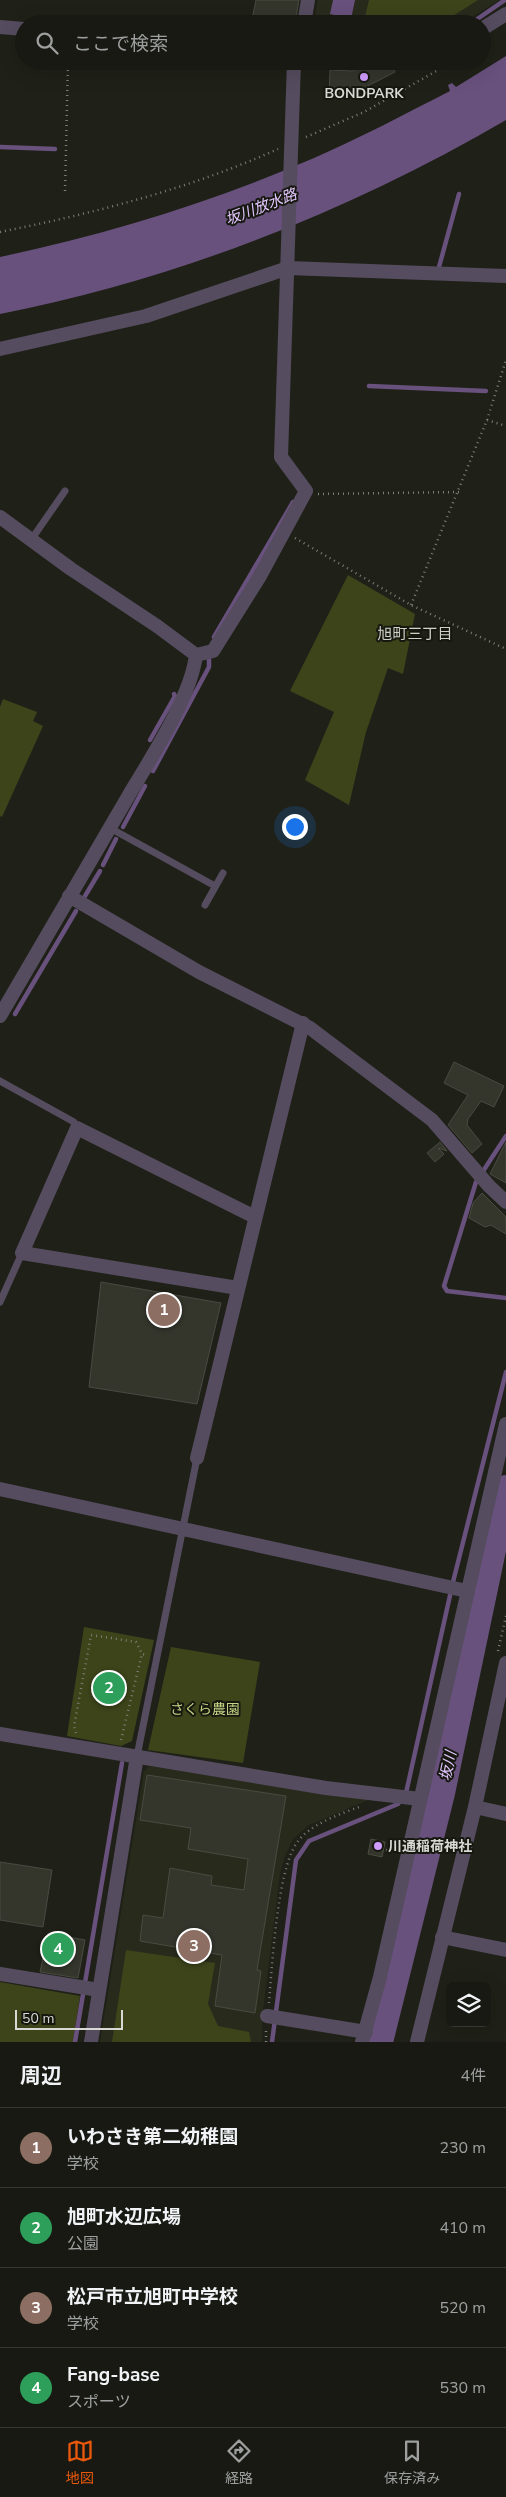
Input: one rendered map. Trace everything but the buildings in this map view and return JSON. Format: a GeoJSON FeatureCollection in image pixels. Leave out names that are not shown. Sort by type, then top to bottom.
{"type":"FeatureCollection","features":[{"type":"Feature","properties":{"kind":"street"},"geometry":{"type":"LineString","coordinates":[[306,15],[308,0]]}},
{"type":"Feature","properties":{"kind":"street"},"geometry":{"type":"LineString","coordinates":[[491,23],[506,14]]}},
{"type":"Feature","properties":{"kind":"street"},"geometry":{"type":"LineString","coordinates":[[0,27],[15,28]]}},
{"type":"Feature","properties":{"kind":"street"},"geometry":{"type":"LineString","coordinates":[[0,517],[196,655],[213,651],[218,645],[260,576],[306,491],[281,457],[294,70]]}},
{"type":"Feature","properties":{"kind":"street"},"geometry":{"type":"LineString","coordinates":[[0,349],[146,316],[288,266],[506,276]]}},
{"type":"Feature","properties":{"kind":"street"},"geometry":{"type":"LineString","coordinates":[[0,1016],[110,828],[189,686],[194,674],[196,655]]}},
{"type":"Feature","properties":{"kind":"street"},"geometry":{"type":"LineString","coordinates":[[70,896],[199,972],[303,1023],[432,1120],[489,1186],[506,1202]]}},
{"type":"Feature","properties":{"kind":"street"},"geometry":{"type":"LineString","coordinates":[[196,1458],[303,1023]]}},
{"type":"Feature","properties":{"kind":"street"},"geometry":{"type":"LineString","coordinates":[[238,1288],[22,1253],[77,1128],[255,1217]]}},
{"type":"Feature","properties":{"kind":"street"},"geometry":{"type":"LineString","coordinates":[[267,2016],[364,2037],[380,1977],[458,1589],[506,1424]]}},
{"type":"Feature","properties":{"kind":"street"},"geometry":{"type":"LineString","coordinates":[[0,1489],[183,1527],[458,1589]]}},
{"type":"Feature","properties":{"kind":"street"},"geometry":{"type":"LineString","coordinates":[[416,2042],[475,1807],[499,1727],[506,1663]]}},
{"type":"Feature","properties":{"kind":"street"},"geometry":{"type":"LineString","coordinates":[[0,1734],[326,1788],[416,1799]]}},
{"type":"Feature","properties":{"kind":"street"},"geometry":{"type":"LineString","coordinates":[[90,2042],[137,1756]]}},
{"type":"Feature","properties":{"kind":"street"},"geometry":{"type":"LineString","coordinates":[[475,1807],[506,1814]]}},
{"type":"Feature","properties":{"kind":"street"},"geometry":{"type":"LineString","coordinates":[[442,1937],[506,1950]]}},
{"type":"Feature","properties":{"kind":"street"},"geometry":{"type":"LineString","coordinates":[[0,1974],[99,1990]]}},
{"type":"Feature","properties":{"kind":"lane"},"geometry":{"type":"LineString","coordinates":[[32,540],[65,491]]}},
{"type":"Feature","properties":{"kind":"lane"},"geometry":{"type":"LineString","coordinates":[[110,828],[215,886]]}},
{"type":"Feature","properties":{"kind":"lane"},"geometry":{"type":"LineString","coordinates":[[205,905],[223,873]]}},
{"type":"Feature","properties":{"kind":"lane"},"geometry":{"type":"LineString","coordinates":[[0,1081],[74,1122],[77,1128]]}},
{"type":"Feature","properties":{"kind":"lane"},"geometry":{"type":"LineString","coordinates":[[0,1302],[22,1253]]}},
{"type":"Feature","properties":{"kind":"lane"},"geometry":{"type":"LineString","coordinates":[[137,1756],[196,1458]]}},
{"type":"Feature","properties":{"kind":"path"},"geometry":{"type":"LineString","coordinates":[[65,191],[68,70]]}},
{"type":"Feature","properties":{"kind":"path"},"geometry":{"type":"LineString","coordinates":[[0,232],[91,212],[172,190],[239,166],[364,112],[438,70]]}},
{"type":"Feature","properties":{"kind":"path"},"geometry":{"type":"LineString","coordinates":[[412,605],[487,420],[506,360]]}},
{"type":"Feature","properties":{"kind":"path"},"geometry":{"type":"LineString","coordinates":[[487,420],[506,426]]}},
{"type":"Feature","properties":{"kind":"path"},"geometry":{"type":"LineString","coordinates":[[305,494],[459,492]]}},
{"type":"Feature","properties":{"kind":"path"},"geometry":{"type":"LineString","coordinates":[[283,532],[412,605],[506,649]]}},
{"type":"Feature","properties":{"kind":"path"},"geometry":{"type":"LineString","coordinates":[[85,1735],[76,1734],[74,1726],[91,1635],[136,1642],[142,1654],[121,1742],[112,1740]]}},
{"type":"Feature","properties":{"kind":"path"},"geometry":{"type":"LineString","coordinates":[[142,1654],[156,1657]]}},
{"type":"Feature","properties":{"kind":"path"},"geometry":{"type":"LineString","coordinates":[[266,2042],[273,1956],[285,1877],[296,1843],[313,1828],[391,1796]]}},
{"type":"Feature","properties":{"kind":"shaded area"},"geometry":{"type":"Polygon","coordinates":[[[318,0],[499,0],[475,15],[315,15],[318,0]]]}},
{"type":"Feature","properties":{"kind":"shaded area"},"geometry":{"type":"Polygon","coordinates":[[[150,1766],[321,1793],[373,1798],[309,1825],[293,1839],[285,1856],[280,1874],[262,2018],[262,2042],[100,2042],[144,1771],[150,1766]]]}},
{"type":"Feature","properties":{"kind":"green space"},"geometry":{"type":"Polygon","coordinates":[[[369,0],[478,0],[454,15],[365,15],[369,0]]]}},
{"type":"Feature","properties":{"kind":"green space"},"geometry":{"type":"Polygon","coordinates":[[[348,575],[415,614],[403,674],[388,668],[366,732],[349,805],[305,780],[334,712],[290,691],[348,575]]]}},
{"type":"Feature","properties":{"kind":"green space"},"geometry":{"type":"Polygon","coordinates":[[[3,699],[37,712],[33,721],[43,726],[2,817],[0,816],[0,707],[3,699]]]}},
{"type":"Feature","properties":{"kind":"green space"},"geometry":{"type":"Polygon","coordinates":[[[84,1627],[154,1640],[132,1741],[121,1746],[67,1736],[84,1627]]]}},
{"type":"Feature","properties":{"kind":"green space","name":"さくら農園"},"geometry":{"type":"Polygon","coordinates":[[[171,1647],[260,1662],[243,1763],[148,1750],[171,1647]]]}},
{"type":"Feature","properties":{"kind":"green space"},"geometry":{"type":"Polygon","coordinates":[[[126,1950],[215,1963],[208,2004],[218,2026],[249,2032],[251,2042],[112,2042],[126,1950]]]}},
{"type":"Feature","properties":{"kind":"green space"},"geometry":{"type":"Polygon","coordinates":[[[0,1982],[80,1996],[73,2042],[0,2042],[0,1982]]]}},
{"type":"Feature","properties":{"kind":"water"},"geometry":{"type":"Polygon","coordinates":[[[333,0],[355,0],[352,15],[330,14],[333,0]]]}},
{"type":"Feature","properties":{"kind":"water","name":"坂川放水路"},"geometry":{"type":"Polygon","coordinates":[[[506,56],[506,120],[386,184],[261,238],[197,261],[132,282],[0,314],[0,257],[120,227],[238,189],[365,134],[450,91],[448,85],[452,83],[456,87],[483,70],[491,70],[491,65],[506,56]]]}},
{"type":"Feature","properties":{"kind":"waterway"},"geometry":{"type":"LineString","coordinates":[[483,15],[505,0]]}},
{"type":"Feature","properties":{"kind":"waterway"},"geometry":{"type":"LineString","coordinates":[[0,147],[55,149]]}},
{"type":"Feature","properties":{"kind":"waterway"},"geometry":{"type":"LineString","coordinates":[[439,267],[459,194]]}},
{"type":"Feature","properties":{"kind":"waterway"},"geometry":{"type":"LineString","coordinates":[[369,386],[486,391]]}},
{"type":"Feature","properties":{"kind":"waterway"},"geometry":{"type":"LineString","coordinates":[[214,637],[293,502]]}},
{"type":"Feature","properties":{"kind":"waterway"},"geometry":{"type":"LineString","coordinates":[[153,771],[209,667],[209,655]]}},
{"type":"Feature","properties":{"kind":"waterway"},"geometry":{"type":"LineString","coordinates":[[150,740],[175,696],[174,694]]}},
{"type":"Feature","properties":{"kind":"waterway"},"geometry":{"type":"LineString","coordinates":[[123,827],[145,786]]}},
{"type":"Feature","properties":{"kind":"waterway"},"geometry":{"type":"LineString","coordinates":[[103,865],[116,839]]}},
{"type":"Feature","properties":{"kind":"waterway"},"geometry":{"type":"LineString","coordinates":[[85,896],[100,871]]}},
{"type":"Feature","properties":{"kind":"waterway"},"geometry":{"type":"LineString","coordinates":[[15,1014],[76,911]]}},
{"type":"Feature","properties":{"kind":"waterway"},"geometry":{"type":"LineString","coordinates":[[506,1136],[476,1182],[444,1286],[447,1291],[506,1298]]}},
{"type":"Feature","properties":{"kind":"waterway"},"geometry":{"type":"LineString","coordinates":[[272,2042],[296,1860],[309,1841],[398,1804],[406,1793],[453,1582],[506,1372]]}},
{"type":"Feature","properties":{"kind":"waterway","name":"坂川"},"geometry":{"type":"LineString","coordinates":[[380,2042],[442,1793],[506,1488]]}},
{"type":"Feature","properties":{"kind":"waterway"},"geometry":{"type":"LineString","coordinates":[[75,2042],[122,1763]]}},
{"type":"Feature","properties":{"kind":"place","name":"BONDPARK"},"geometry":{"type":"Point","coordinates":[364,77]}},
{"type":"Feature","properties":{"kind":"place","name":"いわさき第二幼稚園"},"geometry":{"type":"Point","coordinates":[164,1310]}},
{"type":"Feature","properties":{"kind":"place","name":"旭町水辺広場"},"geometry":{"type":"Point","coordinates":[109,1688]}},
{"type":"Feature","properties":{"kind":"place","name":"川通稲荷神社"},"geometry":{"type":"Point","coordinates":[378,1846]}},
{"type":"Feature","properties":{"kind":"place","name":"松戸市立旭町中学校"},"geometry":{"type":"Point","coordinates":[194,1946]}},
{"type":"Feature","properties":{"kind":"place","name":"Fang-base"},"geometry":{"type":"Point","coordinates":[58,1949]}},
{"type":"Feature","properties":{"kind":"district","name":"旭町三丁目"},"geometry":{"type":"Point","coordinates":[415,634]}}]}
